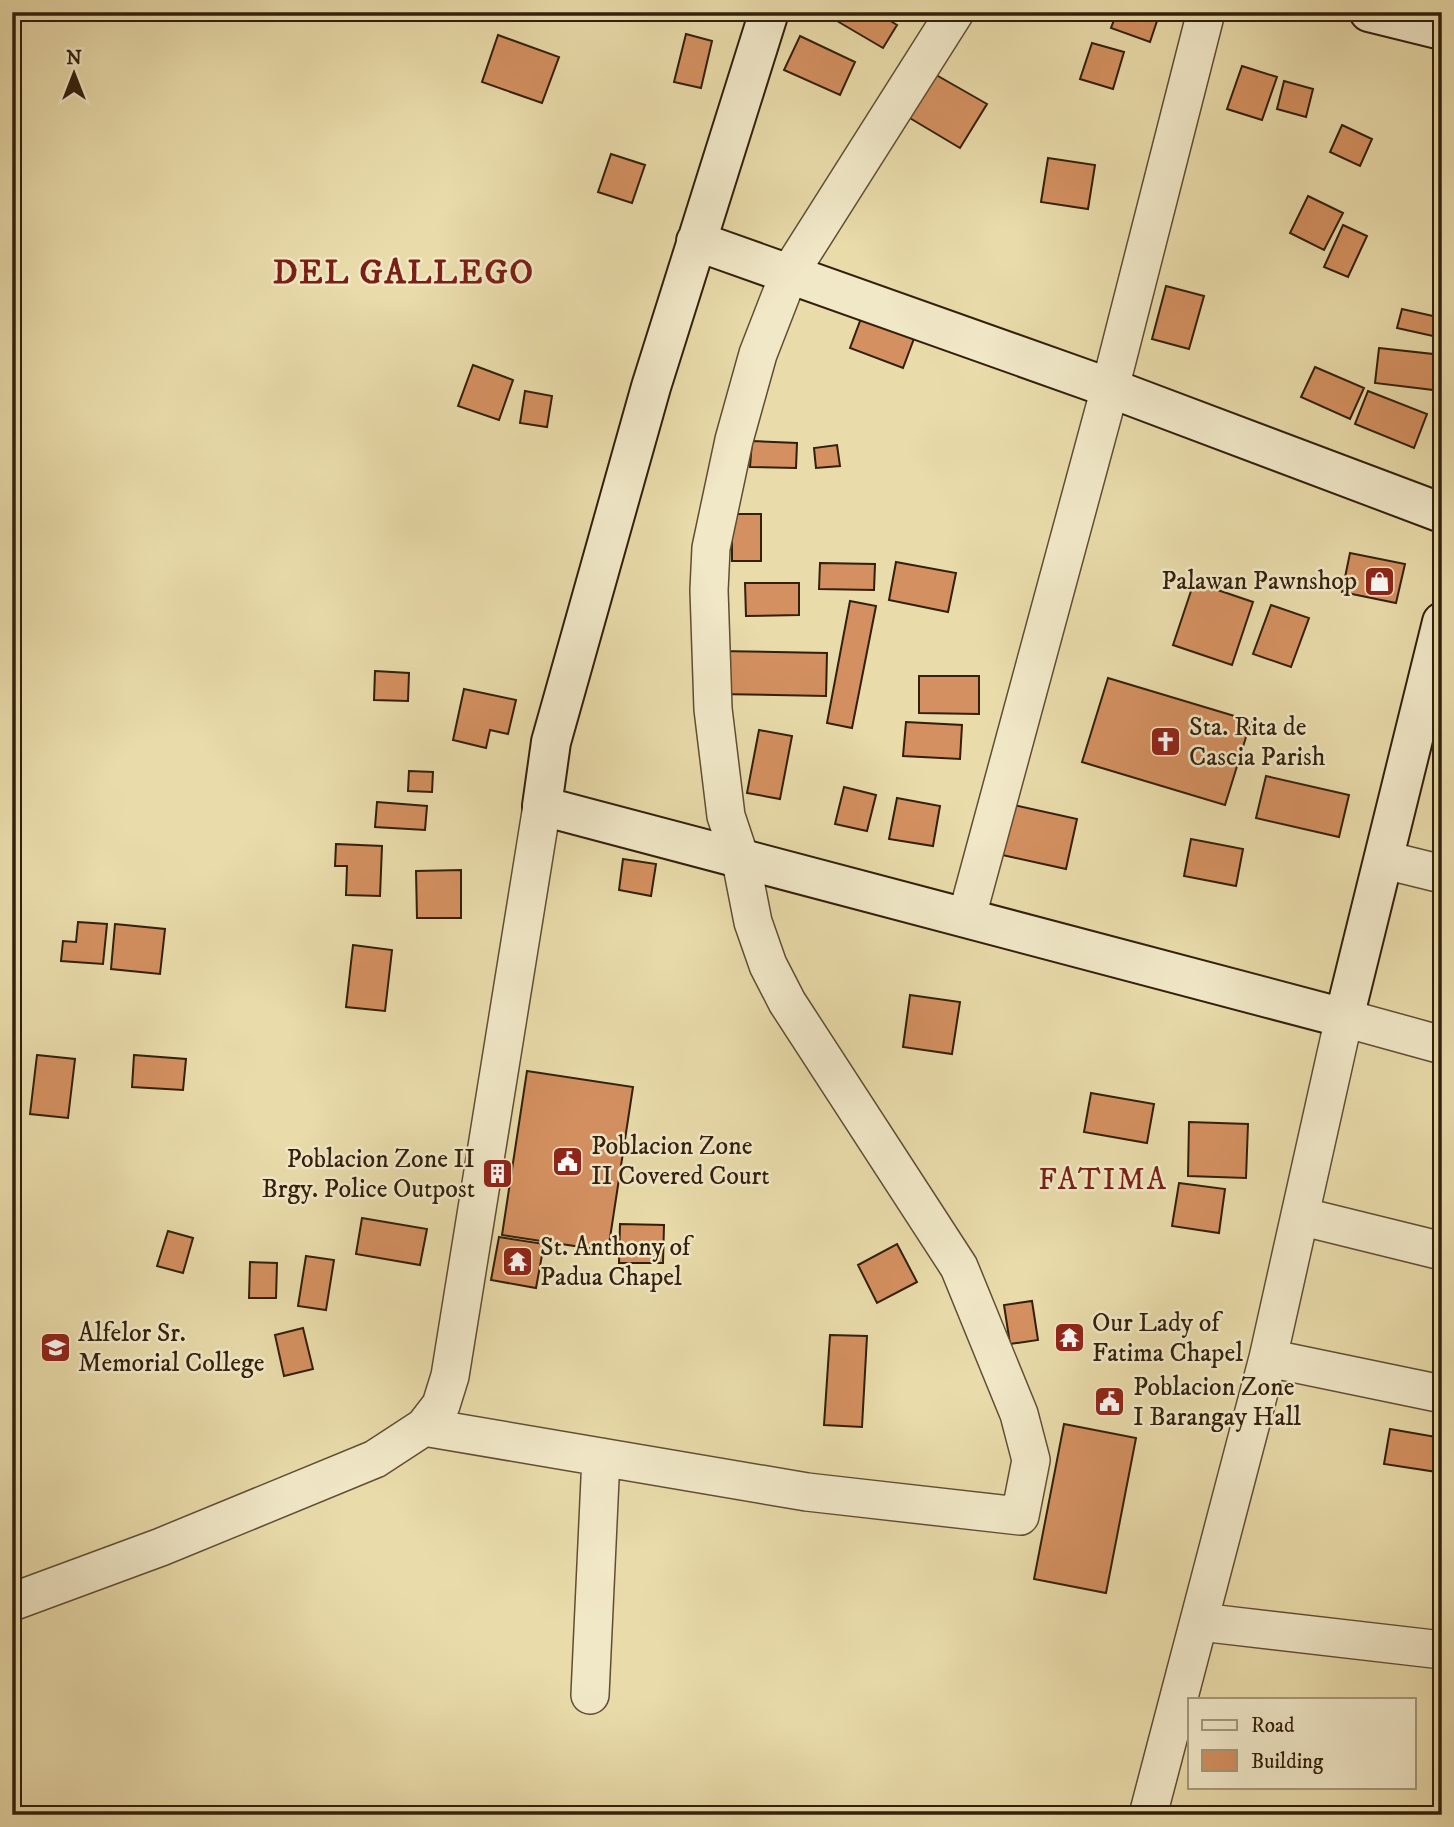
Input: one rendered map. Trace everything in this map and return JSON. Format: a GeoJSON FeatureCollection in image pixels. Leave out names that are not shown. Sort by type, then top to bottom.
{"type":"FeatureCollection","features":[{"type":"Feature","properties":{"kind":"street"},"geometry":{"type":"LineString","coordinates":[[12,1602],[322,1483],[375,1459],[424,1427],[441,1405],[450,1376],[551,742],[696,241],[769,12]]}},
{"type":"Feature","properties":{"kind":"street"},"geometry":{"type":"LineString","coordinates":[[424,1427],[807,1492],[1020,1516],[1031,1460],[1022,1425],[959,1267],[774,978],[753,922],[741,861],[726,816],[716,749],[709,601],[711,548],[734,440],[758,354],[789,274],[955,12]]}},
{"type":"Feature","properties":{"kind":"street"},"geometry":{"type":"LineString","coordinates":[[967,916],[1110,388],[1206,12]]}},
{"type":"Feature","properties":{"kind":"street"},"geometry":{"type":"LineString","coordinates":[[1390,15],[1442,30]]}},
{"type":"Feature","properties":{"kind":"street"},"geometry":{"type":"LineString","coordinates":[[696,241],[1110,388],[1442,513]]}},
{"type":"Feature","properties":{"kind":"street"},"geometry":{"type":"LineString","coordinates":[[1148,1815],[1268,1358],[1344,1018],[1442,622]]}},
{"type":"Feature","properties":{"kind":"street"},"geometry":{"type":"LineString","coordinates":[[542,806],[741,861],[967,916],[1442,1045]]}},
{"type":"Feature","properties":{"kind":"street"},"geometry":{"type":"LineString","coordinates":[[1385,860],[1442,874]]}},
{"type":"Feature","properties":{"kind":"street"},"geometry":{"type":"LineString","coordinates":[[1300,1216],[1442,1251]]}},
{"type":"Feature","properties":{"kind":"street"},"geometry":{"type":"LineString","coordinates":[[1268,1358],[1442,1394]]}},
{"type":"Feature","properties":{"kind":"street"},"geometry":{"type":"LineString","coordinates":[[590,1695],[601,1457]]}},
{"type":"Feature","properties":{"kind":"street"},"geometry":{"type":"LineString","coordinates":[[1200,1622],[1442,1650]]}},
{"type":"Feature","properties":{"kind":"building"},"geometry":{"type":"Polygon","coordinates":[[[842,12],[876,12],[897,25],[883,48],[837,21],[842,12]]]}},
{"type":"Feature","properties":{"kind":"building"},"geometry":{"type":"Polygon","coordinates":[[[1117,12],[1160,12],[1150,42],[1111,28],[1117,12]]]}},
{"type":"Feature","properties":{"kind":"building"},"geometry":{"type":"Polygon","coordinates":[[[686,34],[712,41],[701,88],[674,82],[686,34]]]}},
{"type":"Feature","properties":{"kind":"building"},"geometry":{"type":"Polygon","coordinates":[[[498,35],[559,57],[542,103],[482,82],[498,35]]]}},
{"type":"Feature","properties":{"kind":"building"},"geometry":{"type":"Polygon","coordinates":[[[800,36],[855,62],[840,95],[784,70],[800,36]]]}},
{"type":"Feature","properties":{"kind":"building"},"geometry":{"type":"Polygon","coordinates":[[[1092,43],[1124,52],[1113,89],[1080,79],[1092,43]]]}},
{"type":"Feature","properties":{"kind":"building"},"geometry":{"type":"Polygon","coordinates":[[[1242,66],[1277,77],[1262,120],[1227,109],[1242,66]]]}},
{"type":"Feature","properties":{"kind":"building"},"geometry":{"type":"Polygon","coordinates":[[[924,68],[987,104],[960,148],[898,111],[924,68]]]}},
{"type":"Feature","properties":{"kind":"building"},"geometry":{"type":"Polygon","coordinates":[[[1284,81],[1313,89],[1306,117],[1277,109],[1284,81]]]}},
{"type":"Feature","properties":{"kind":"building"},"geometry":{"type":"Polygon","coordinates":[[[1342,125],[1372,139],[1360,166],[1330,152],[1342,125]]]}},
{"type":"Feature","properties":{"kind":"building"},"geometry":{"type":"Polygon","coordinates":[[[611,154],[645,165],[632,203],[598,192],[611,154]]]}},
{"type":"Feature","properties":{"kind":"building"},"geometry":{"type":"Polygon","coordinates":[[[1048,158],[1095,165],[1088,209],[1041,202],[1048,158]]]}},
{"type":"Feature","properties":{"kind":"building"},"geometry":{"type":"Polygon","coordinates":[[[1308,196],[1343,213],[1324,250],[1290,233],[1308,196]]]}},
{"type":"Feature","properties":{"kind":"building"},"geometry":{"type":"Polygon","coordinates":[[[1343,225],[1367,236],[1348,277],[1324,267],[1343,225]]]}},
{"type":"Feature","properties":{"kind":"building"},"geometry":{"type":"Polygon","coordinates":[[[1166,286],[1204,296],[1189,349],[1152,339],[1166,286]]]}},
{"type":"Feature","properties":{"kind":"building"},"geometry":{"type":"Polygon","coordinates":[[[866,305],[919,325],[903,368],[850,348],[866,305]]]}},
{"type":"Feature","properties":{"kind":"building"},"geometry":{"type":"Polygon","coordinates":[[[1402,309],[1442,318],[1442,338],[1397,328],[1402,309]]]}},
{"type":"Feature","properties":{"kind":"building"},"geometry":{"type":"Polygon","coordinates":[[[1379,348],[1442,355],[1442,391],[1375,383],[1379,348]]]}},
{"type":"Feature","properties":{"kind":"building"},"geometry":{"type":"Polygon","coordinates":[[[473,365],[513,380],[499,420],[458,406],[473,365]]]}},
{"type":"Feature","properties":{"kind":"building"},"geometry":{"type":"Polygon","coordinates":[[[1315,367],[1364,388],[1350,419],[1301,397],[1315,367]]]}},
{"type":"Feature","properties":{"kind":"building"},"geometry":{"type":"Polygon","coordinates":[[[525,391],[552,396],[547,427],[520,423],[525,391]]]}},
{"type":"Feature","properties":{"kind":"building"},"geometry":{"type":"Polygon","coordinates":[[[1368,391],[1427,414],[1414,448],[1355,424],[1368,391]]]}},
{"type":"Feature","properties":{"kind":"building"},"geometry":{"type":"Polygon","coordinates":[[[752,441],[797,443],[796,468],[750,467],[752,441]]]}},
{"type":"Feature","properties":{"kind":"building"},"geometry":{"type":"Polygon","coordinates":[[[837,445],[840,466],[816,468],[814,448],[837,445]]]}},
{"type":"Feature","properties":{"kind":"building"},"geometry":{"type":"Polygon","coordinates":[[[732,514],[761,514],[761,561],[732,561],[732,514]]]}},
{"type":"Feature","properties":{"kind":"building"},"geometry":{"type":"Polygon","coordinates":[[[1350,553],[1405,564],[1396,603],[1342,592],[1350,553]]]}},
{"type":"Feature","properties":{"kind":"building"},"geometry":{"type":"Polygon","coordinates":[[[896,562],[956,573],[948,612],[889,600],[896,562]]]}},
{"type":"Feature","properties":{"kind":"building"},"geometry":{"type":"Polygon","coordinates":[[[820,563],[875,564],[874,590],[819,589],[820,563]]]}},
{"type":"Feature","properties":{"kind":"building"},"geometry":{"type":"Polygon","coordinates":[[[1194,582],[1253,602],[1232,665],[1173,645],[1194,582]]]}},
{"type":"Feature","properties":{"kind":"building"},"geometry":{"type":"Polygon","coordinates":[[[745,583],[799,583],[799,615],[746,616],[745,583]]]}},
{"type":"Feature","properties":{"kind":"building"},"geometry":{"type":"Polygon","coordinates":[[[850,601],[876,606],[852,728],[827,723],[850,601]]]}},
{"type":"Feature","properties":{"kind":"building"},"geometry":{"type":"Polygon","coordinates":[[[1271,605],[1309,618],[1291,667],[1253,654],[1271,605]]]}},
{"type":"Feature","properties":{"kind":"building"},"geometry":{"type":"Polygon","coordinates":[[[718,651],[827,653],[826,696],[717,694],[718,651]]]}},
{"type":"Feature","properties":{"kind":"building"},"geometry":{"type":"Polygon","coordinates":[[[375,671],[409,673],[408,701],[374,700],[375,671]]]}},
{"type":"Feature","properties":{"kind":"building"},"geometry":{"type":"Polygon","coordinates":[[[919,676],[979,676],[979,714],[919,713],[919,676]]]}},
{"type":"Feature","properties":{"kind":"building","name":"Sta. Rita de Cascia Parish"},"geometry":{"type":"Polygon","coordinates":[[[1108,678],[1251,721],[1225,805],[1082,762],[1108,678]]]}},
{"type":"Feature","properties":{"kind":"building"},"geometry":{"type":"Polygon","coordinates":[[[464,689],[516,700],[508,734],[490,730],[486,748],[453,740],[464,689]]]}},
{"type":"Feature","properties":{"kind":"building"},"geometry":{"type":"Polygon","coordinates":[[[906,722],[962,725],[960,759],[903,756],[906,722]]]}},
{"type":"Feature","properties":{"kind":"building"},"geometry":{"type":"Polygon","coordinates":[[[759,730],[792,736],[780,799],[747,793],[759,730]]]}},
{"type":"Feature","properties":{"kind":"building"},"geometry":{"type":"Polygon","coordinates":[[[409,771],[433,772],[432,792],[408,791],[409,771]]]}},
{"type":"Feature","properties":{"kind":"building"},"geometry":{"type":"Polygon","coordinates":[[[1266,776],[1349,795],[1339,837],[1256,818],[1266,776]]]}},
{"type":"Feature","properties":{"kind":"building"},"geometry":{"type":"Polygon","coordinates":[[[844,787],[876,795],[867,831],[835,824],[844,787]]]}},
{"type":"Feature","properties":{"kind":"building"},"geometry":{"type":"Polygon","coordinates":[[[897,798],[940,806],[933,846],[889,839],[897,798]]]}},
{"type":"Feature","properties":{"kind":"building"},"geometry":{"type":"Polygon","coordinates":[[[377,802],[427,806],[425,830],[375,827],[377,802]]]}},
{"type":"Feature","properties":{"kind":"building"},"geometry":{"type":"Polygon","coordinates":[[[1009,804],[1077,819],[1066,869],[998,854],[1009,804]]]}},
{"type":"Feature","properties":{"kind":"building"},"geometry":{"type":"Polygon","coordinates":[[[1191,839],[1243,849],[1236,886],[1184,876],[1191,839]]]}},
{"type":"Feature","properties":{"kind":"building"},"geometry":{"type":"Polygon","coordinates":[[[336,844],[382,846],[380,896],[346,895],[347,866],[335,866],[336,844]]]}},
{"type":"Feature","properties":{"kind":"building"},"geometry":{"type":"Polygon","coordinates":[[[623,859],[656,864],[651,896],[619,890],[623,859]]]}},
{"type":"Feature","properties":{"kind":"building"},"geometry":{"type":"Polygon","coordinates":[[[461,870],[461,918],[417,918],[416,871],[461,870]]]}},
{"type":"Feature","properties":{"kind":"building"},"geometry":{"type":"Polygon","coordinates":[[[78,922],[107,924],[103,964],[61,961],[63,941],[76,942],[78,922]]]}},
{"type":"Feature","properties":{"kind":"building"},"geometry":{"type":"Polygon","coordinates":[[[115,924],[165,929],[160,974],[111,969],[115,924]]]}},
{"type":"Feature","properties":{"kind":"building"},"geometry":{"type":"Polygon","coordinates":[[[353,945],[392,950],[385,1011],[346,1007],[353,945]]]}},
{"type":"Feature","properties":{"kind":"building"},"geometry":{"type":"Polygon","coordinates":[[[910,995],[960,1002],[952,1054],[903,1047],[910,995]]]}},
{"type":"Feature","properties":{"kind":"building"},"geometry":{"type":"Polygon","coordinates":[[[37,1055],[75,1059],[68,1118],[30,1114],[37,1055]]]}},
{"type":"Feature","properties":{"kind":"building"},"geometry":{"type":"Polygon","coordinates":[[[134,1055],[186,1059],[183,1090],[132,1087],[134,1055]]]}},
{"type":"Feature","properties":{"kind":"building","name":"Poblacion Zone II Covered Court"},"geometry":{"type":"Polygon","coordinates":[[[527,1071],[633,1087],[608,1251],[502,1235],[527,1071]]]}},
{"type":"Feature","properties":{"kind":"building"},"geometry":{"type":"Polygon","coordinates":[[[1091,1093],[1154,1104],[1147,1143],[1084,1132],[1091,1093]]]}},
{"type":"Feature","properties":{"kind":"building"},"geometry":{"type":"Polygon","coordinates":[[[1189,1122],[1248,1124],[1246,1178],[1188,1176],[1189,1122]]]}},
{"type":"Feature","properties":{"kind":"building","name":"Poblacion Zone II Brgy. Police Outpost"},"geometry":{"type":"Polygon","coordinates":[[[491,1160],[510,1163],[506,1187],[487,1184],[491,1160]]]}},
{"type":"Feature","properties":{"kind":"building"},"geometry":{"type":"Polygon","coordinates":[[[1179,1183],[1225,1189],[1219,1233],[1172,1226],[1179,1183]]]}},
{"type":"Feature","properties":{"kind":"building"},"geometry":{"type":"Polygon","coordinates":[[[362,1218],[427,1229],[420,1265],[356,1254],[362,1218]]]}},
{"type":"Feature","properties":{"kind":"building"},"geometry":{"type":"Polygon","coordinates":[[[620,1224],[664,1225],[663,1263],[619,1263],[620,1224]]]}},
{"type":"Feature","properties":{"kind":"building"},"geometry":{"type":"Polygon","coordinates":[[[168,1231],[193,1238],[183,1273],[157,1266],[168,1231]]]}},
{"type":"Feature","properties":{"kind":"building","name":"St. Anthony of Padua Chapel"},"geometry":{"type":"Polygon","coordinates":[[[499,1237],[544,1244],[536,1288],[491,1280],[499,1237]]]}},
{"type":"Feature","properties":{"kind":"building"},"geometry":{"type":"Polygon","coordinates":[[[897,1244],[917,1282],[877,1303],[858,1265],[897,1244]]]}},
{"type":"Feature","properties":{"kind":"building"},"geometry":{"type":"Polygon","coordinates":[[[306,1256],[334,1260],[326,1310],[298,1306],[306,1256]]]}},
{"type":"Feature","properties":{"kind":"building"},"geometry":{"type":"Polygon","coordinates":[[[250,1262],[277,1263],[276,1298],[249,1298],[250,1262]]]}},
{"type":"Feature","properties":{"kind":"building"},"geometry":{"type":"Polygon","coordinates":[[[1032,1301],[1038,1340],[1010,1344],[1004,1305],[1032,1301]]]}},
{"type":"Feature","properties":{"kind":"building"},"geometry":{"type":"Polygon","coordinates":[[[303,1328],[313,1369],[284,1376],[275,1335],[303,1328]]]}},
{"type":"Feature","properties":{"kind":"building"},"geometry":{"type":"Polygon","coordinates":[[[830,1335],[867,1336],[862,1427],[824,1425],[830,1335]]]}},
{"type":"Feature","properties":{"kind":"building"},"geometry":{"type":"Polygon","coordinates":[[[1064,1424],[1136,1438],[1106,1593],[1034,1579],[1064,1424]]]}},
{"type":"Feature","properties":{"kind":"building"},"geometry":{"type":"Polygon","coordinates":[[[1390,1429],[1442,1438],[1437,1472],[1384,1464],[1390,1429]]]}},
{"type":"Feature","properties":{"kind":"place","name":"Palawan Pawnshop"},"geometry":{"type":"Point","coordinates":[1380,581]}},
{"type":"Feature","properties":{"kind":"place","name":"Sta. Rita de Cascia Parish"},"geometry":{"type":"Point","coordinates":[1166,742]}},
{"type":"Feature","properties":{"kind":"place","name":"Poblacion Zone II Covered Court"},"geometry":{"type":"Point","coordinates":[568,1161]}},
{"type":"Feature","properties":{"kind":"place","name":"Poblacion Zone II Brgy. Police Outpost"},"geometry":{"type":"Point","coordinates":[498,1174]}},
{"type":"Feature","properties":{"kind":"place","name":"St. Anthony of Padua Chapel"},"geometry":{"type":"Point","coordinates":[517,1262]}},
{"type":"Feature","properties":{"kind":"place","name":"Our Lady of Fatima Chapel"},"geometry":{"type":"Point","coordinates":[1069,1338]}},
{"type":"Feature","properties":{"kind":"place","name":"Alfelor Sr. Memorial College"},"geometry":{"type":"Point","coordinates":[55,1348]}},
{"type":"Feature","properties":{"kind":"place","name":"Poblacion Zone I Barangay Hall"},"geometry":{"type":"Point","coordinates":[1110,1402]}},
{"type":"Feature","properties":{"kind":"district","name":"DEL GALLEGO"},"geometry":{"type":"Point","coordinates":[404,273]}},
{"type":"Feature","properties":{"kind":"district","name":"FATIMA"},"geometry":{"type":"Point","coordinates":[1103,1180]}}]}
